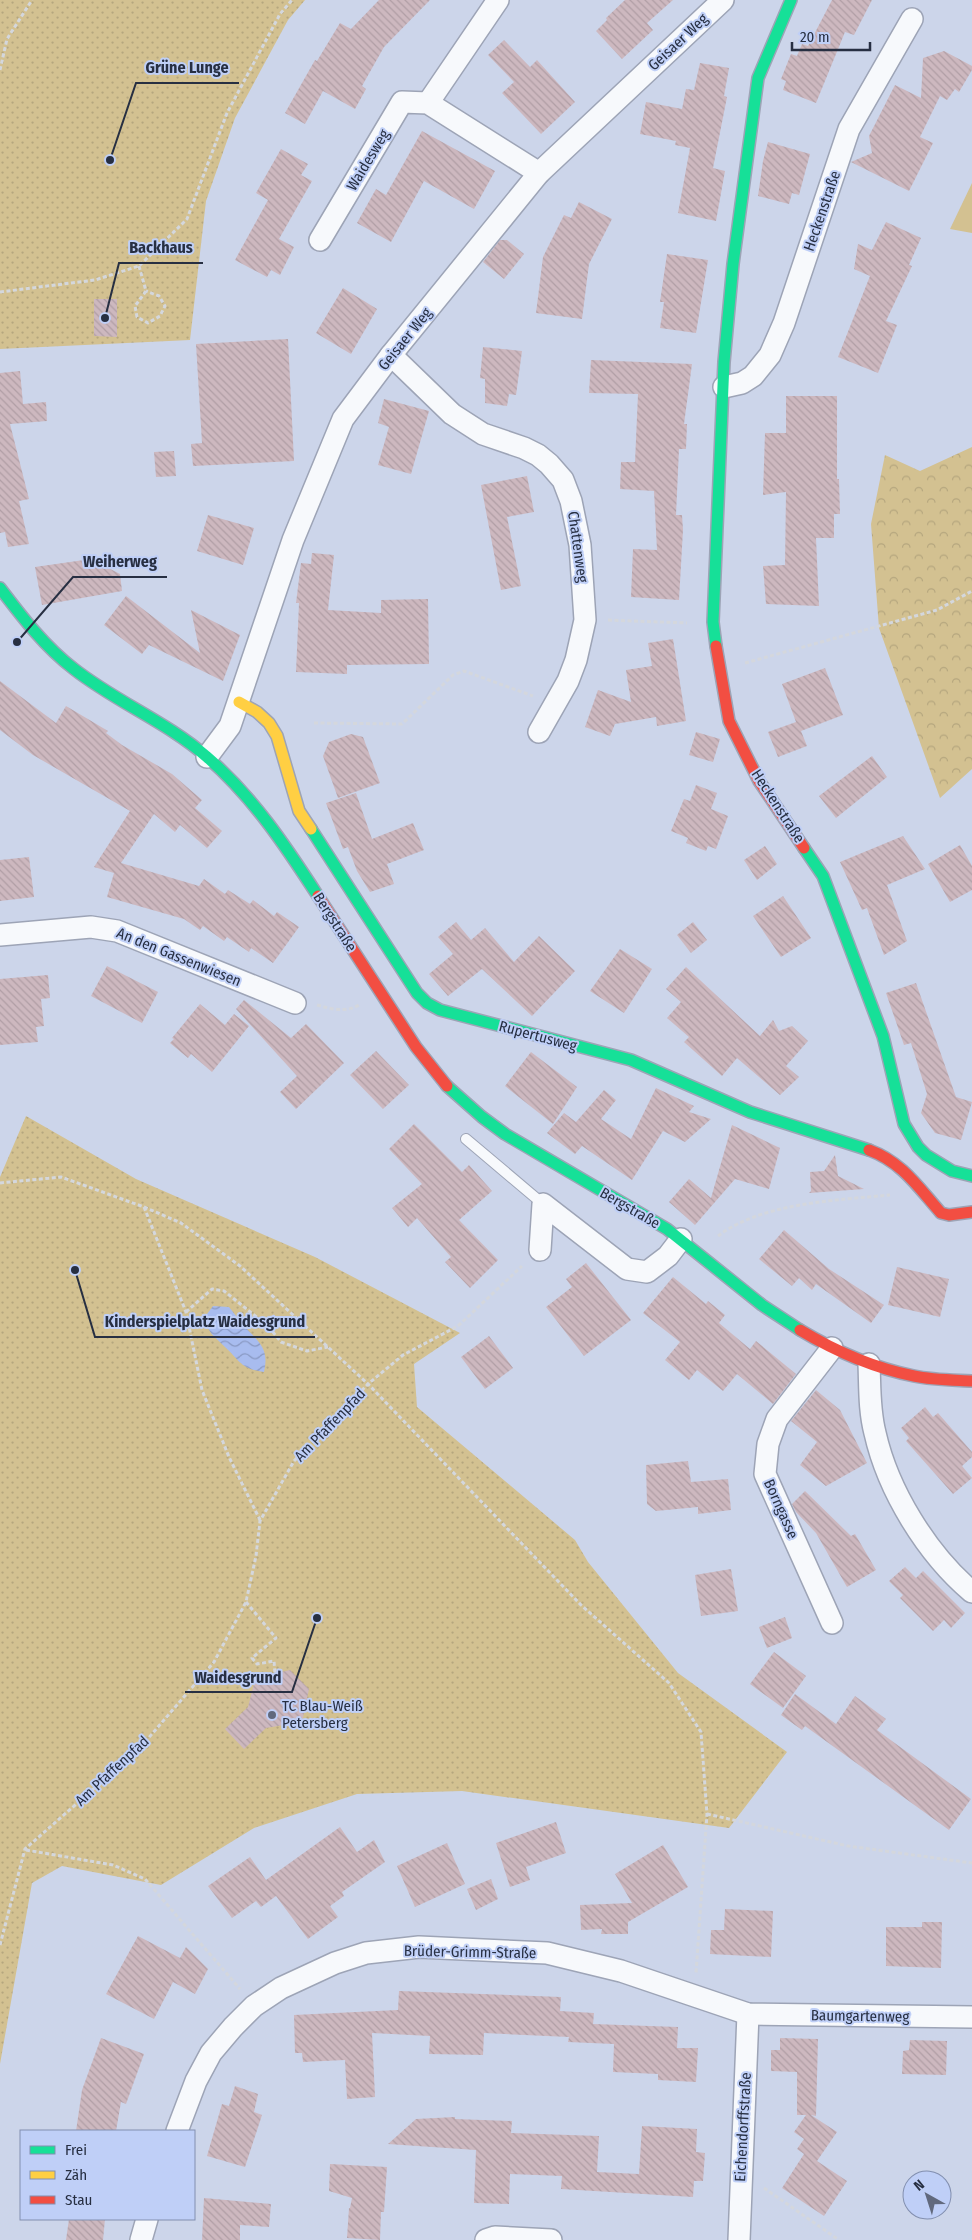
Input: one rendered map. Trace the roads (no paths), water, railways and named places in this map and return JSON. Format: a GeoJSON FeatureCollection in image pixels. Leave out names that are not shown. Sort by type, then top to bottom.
{"type":"FeatureCollection","features":[{"type":"Feature","properties":{"kind":"street"},"geometry":{"type":"LineString","coordinates":[[498,0],[428,103],[539,173]]}},
{"type":"Feature","properties":{"kind":"street","name":"Geisaer Weg"},"geometry":{"type":"LineString","coordinates":[[208,757],[230,726],[293,540],[343,419],[392,355],[539,173],[724,0]]}},
{"type":"Feature","properties":{"kind":"street","name":"Heckenstraße"},"geometry":{"type":"LineString","coordinates":[[791,0],[758,78],[734,264],[724,387],[714,622],[718,670],[729,721],[759,780],[823,876],[883,1036],[904,1124],[918,1146],[939,1165],[972,1176]]}},
{"type":"Feature","properties":{"kind":"street","name":"Heckenstraße"},"geometry":{"type":"LineString","coordinates":[[724,387],[742,383],[753,376],[770,355],[784,324],[849,129],[912,19]]}},
{"type":"Feature","properties":{"kind":"street","name":"Waidesweg"},"geometry":{"type":"LineString","coordinates":[[320,240],[402,102],[428,103]]}},
{"type":"Feature","properties":{"kind":"street","name":"Chattenweg"},"geometry":{"type":"LineString","coordinates":[[392,355],[452,414],[483,434],[524,448],[538,455],[563,480],[571,501],[580,545],[585,620],[576,660],[568,681],[539,732]]}},
{"type":"Feature","properties":{"kind":"street","name":"Bergstraße"},"geometry":{"type":"LineString","coordinates":[[0,588],[32,629],[74,669],[158,721],[208,757],[246,794],[272,826],[416,1047],[459,1098],[495,1128],[536,1154],[651,1219],[689,1245],[761,1304],[795,1328],[832,1348],[869,1364],[918,1377],[972,1381]]}},
{"type":"Feature","properties":{"kind":"street","name":"Rupertusweg"},"geometry":{"type":"LineString","coordinates":[[239,702],[262,715],[273,727],[281,740],[285,752],[288,780],[298,812],[417,993],[427,1003],[440,1010],[630,1060],[750,1112],[858,1144],[883,1155],[899,1165],[941,1213],[949,1215],[972,1212]]}},
{"type":"Feature","properties":{"kind":"street","name":"An den Gassenwiesen"},"geometry":{"type":"LineString","coordinates":[[0,935],[92,927],[110,930],[305,1004]]}},
{"type":"Feature","properties":{"kind":"street"},"geometry":{"type":"LineString","coordinates":[[544,1204],[627,1269],[647,1272],[668,1256],[689,1245]]}},
{"type":"Feature","properties":{"kind":"street"},"geometry":{"type":"LineString","coordinates":[[540,1250],[544,1204]]}},
{"type":"Feature","properties":{"kind":"street","name":"Borngasse"},"geometry":{"type":"LineString","coordinates":[[832,1348],[777,1420],[768,1444],[765,1474],[832,1623]]}},
{"type":"Feature","properties":{"kind":"street"},"geometry":{"type":"LineString","coordinates":[[869,1364],[871,1412],[875,1434],[900,1498],[926,1542],[955,1578],[972,1592]]}},
{"type":"Feature","properties":{"kind":"street","name":"Brüder-Grimm-Straße"},"geometry":{"type":"LineString","coordinates":[[177,2130],[196,2081],[212,2053],[232,2027],[254,2006],[281,1988],[335,1963],[366,1954],[419,1947],[547,1954],[621,1971],[748,2014]]}},
{"type":"Feature","properties":{"kind":"street","name":"Baumgartenweg"},"geometry":{"type":"LineString","coordinates":[[748,2014],[972,2017]]}},
{"type":"Feature","properties":{"kind":"street","name":"Eichendorffstraße"},"geometry":{"type":"LineString","coordinates":[[739,2240],[748,2014]]}},
{"type":"Feature","properties":{"kind":"street"},"geometry":{"type":"LineString","coordinates":[[141,2240],[147,2220]]}},
{"type":"Feature","properties":{"kind":"street"},"geometry":{"type":"LineString","coordinates":[[486,2240],[494,2238],[551,2240]]}},
{"type":"Feature","properties":{"kind":"lane"},"geometry":{"type":"LineString","coordinates":[[466,1139],[544,1204]]}},
{"type":"Feature","properties":{"kind":"water"},"geometry":{"type":"Polygon","coordinates":[[[213,1306],[229,1307],[260,1343],[265,1353],[264,1372],[250,1369],[242,1364],[212,1334],[204,1318],[213,1306]]]}},
{"type":"Feature","properties":{"kind":"place","name":"Grüne Lunge"},"geometry":{"type":"Point","coordinates":[110,160]}},
{"type":"Feature","properties":{"kind":"place","name":"Backhaus"},"geometry":{"type":"Point","coordinates":[105,318]}},
{"type":"Feature","properties":{"kind":"place","name":"Weiherweg"},"geometry":{"type":"Point","coordinates":[17,642]}},
{"type":"Feature","properties":{"kind":"place","name":"Kinderspielplatz Waidesgrund"},"geometry":{"type":"Point","coordinates":[75,1270]}},
{"type":"Feature","properties":{"kind":"place","name":"Waidesgrund"},"geometry":{"type":"Point","coordinates":[317,1618]}},
{"type":"Feature","properties":{"kind":"place","name":"TC Blau-Weiß Petersberg"},"geometry":{"type":"Point","coordinates":[272,1715]}}]}
